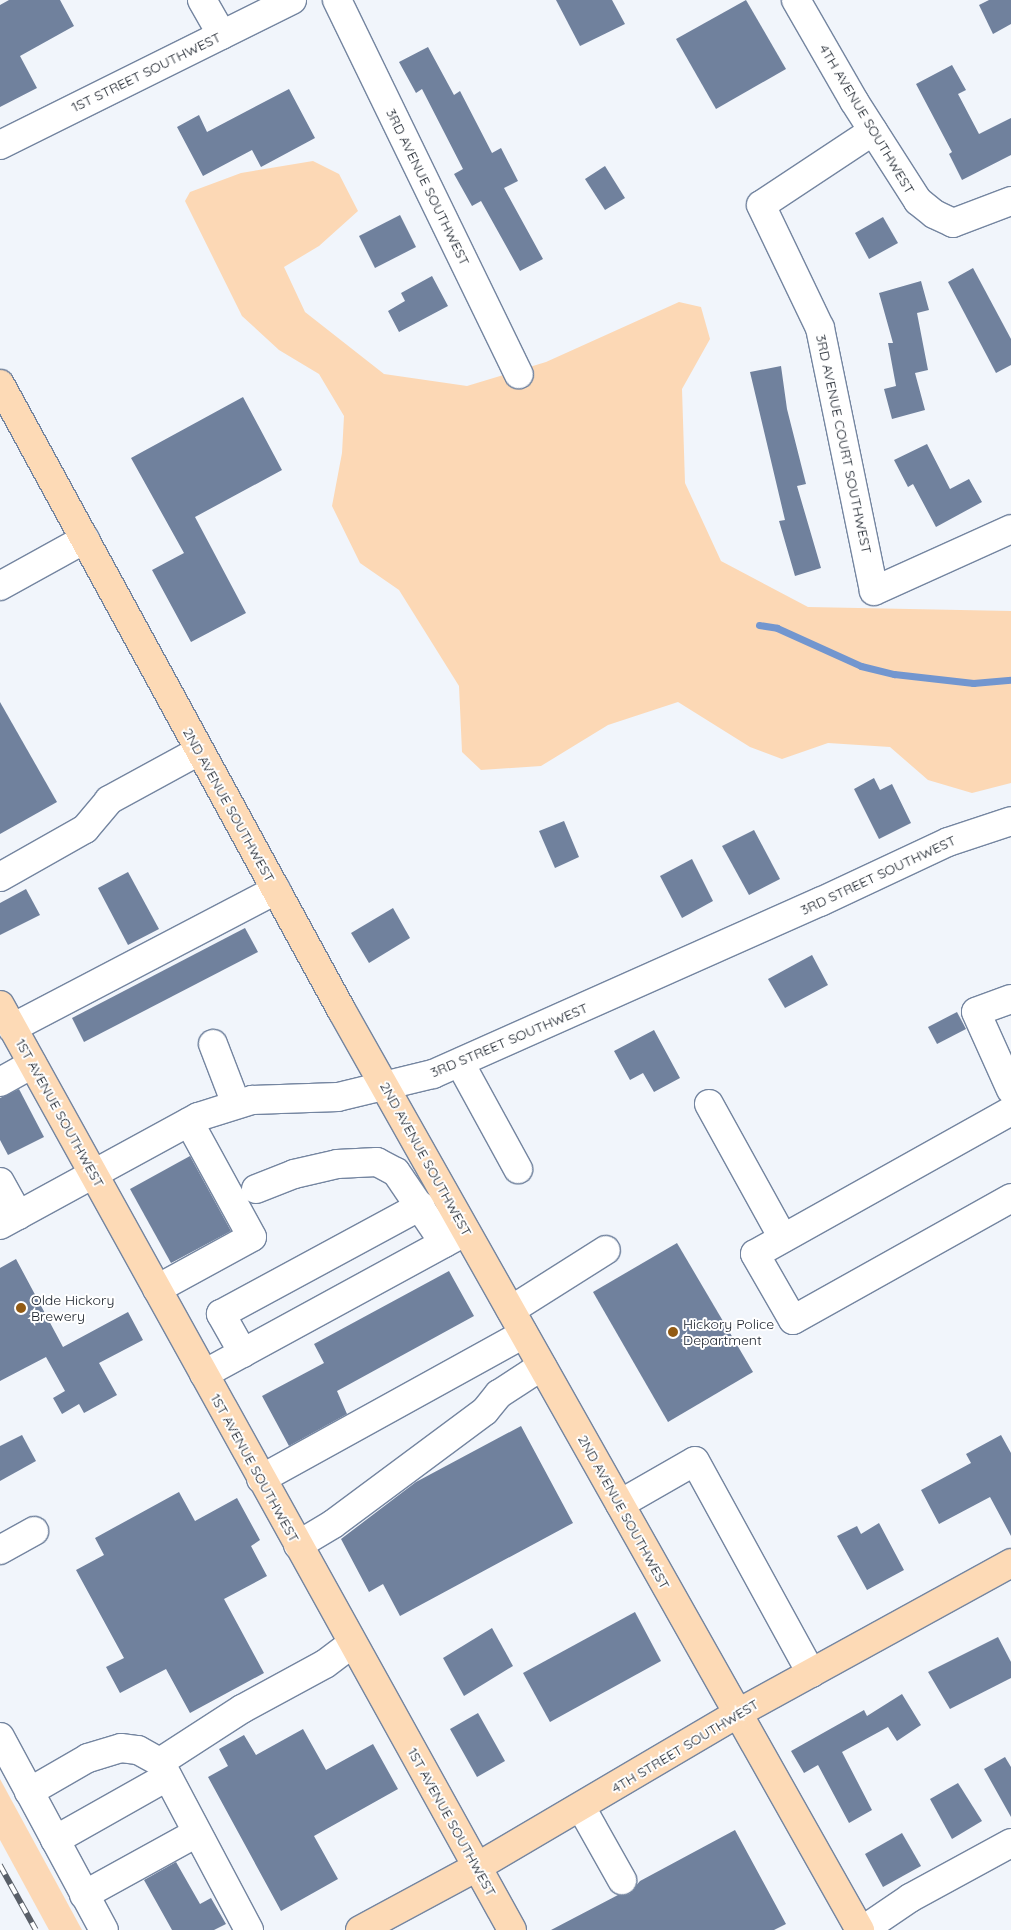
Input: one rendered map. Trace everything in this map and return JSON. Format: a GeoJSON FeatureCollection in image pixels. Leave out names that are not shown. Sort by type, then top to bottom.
{"type":"FeatureCollection","features":[{"type":"Feature","properties":{"kind":"main road","name":"2ND AVENUE SOUTHWEST"},"geometry":{"type":"LineString","coordinates":[[3,394],[85,539],[199,751],[386,1088],[455,1237],[511,1310],[740,1712],[861,1930]]}},
{"type":"Feature","properties":{"kind":"main road","name":"1ST AVENUE SOUTHWEST"},"geometry":{"type":"LineString","coordinates":[[6,1017],[512,1930]]}},
{"type":"Feature","properties":{"kind":"main road","name":"4TH STREET SOUTHWEST"},"geometry":{"type":"LineString","coordinates":[[360,1930],[478,1867],[740,1712],[1011,1563]]}},
{"type":"Feature","properties":{"kind":"street"},"geometry":{"type":"LineString","coordinates":[[202,0],[222,35]]}},
{"type":"Feature","properties":{"kind":"street","name":"1ST STREET SOUTHWEST"},"geometry":{"type":"LineString","coordinates":[[0,144],[292,0]]}},
{"type":"Feature","properties":{"kind":"street","name":"3RD AVENUE SOUTHWEST"},"geometry":{"type":"LineString","coordinates":[[337,0],[519,374]]}},
{"type":"Feature","properties":{"kind":"street","name":"4TH AVENUE SOUTHWEST"},"geometry":{"type":"LineString","coordinates":[[796,0],[873,131],[918,201],[934,214],[953,223],[1011,201]]}},
{"type":"Feature","properties":{"kind":"street","name":"3RD AVENUE COURT SOUTHWEST"},"geometry":{"type":"LineString","coordinates":[[873,131],[761,205],[820,328],[874,591],[1011,529]]}},
{"type":"Feature","properties":{"kind":"street"},"geometry":{"type":"LineString","coordinates":[[0,586],[85,539]]}},
{"type":"Feature","properties":{"kind":"street"},"geometry":{"type":"LineString","coordinates":[[0,877],[85,829],[109,800],[199,751]]}},
{"type":"Feature","properties":{"kind":"street","name":"3RD STREET SOUTHWEST"},"geometry":{"type":"LineString","coordinates":[[9,1220],[189,1122],[236,1104],[274,1097],[338,1097],[386,1088],[460,1063],[820,902],[948,842],[1011,821]]}},
{"type":"Feature","properties":{"kind":"street"},"geometry":{"type":"LineString","coordinates":[[6,1017],[276,890]]}},
{"type":"Feature","properties":{"kind":"street"},"geometry":{"type":"LineString","coordinates":[[1011,999],[976,1012],[1011,1090]]}},
{"type":"Feature","properties":{"kind":"street"},"geometry":{"type":"LineString","coordinates":[[213,1044],[236,1104]]}},
{"type":"Feature","properties":{"kind":"street"},"geometry":{"type":"LineString","coordinates":[[460,1063],[518,1169]]}},
{"type":"Feature","properties":{"kind":"street"},"geometry":{"type":"LineString","coordinates":[[0,1082],[32,1064]]}},
{"type":"Feature","properties":{"kind":"street"},"geometry":{"type":"LineString","coordinates":[[709,1104],[782,1238]]}},
{"type":"Feature","properties":{"kind":"street"},"geometry":{"type":"LineString","coordinates":[[1011,1111],[755,1254],[793,1320],[1011,1198]]}},
{"type":"Feature","properties":{"kind":"street"},"geometry":{"type":"LineString","coordinates":[[157,1289],[252,1237],[189,1122]]}},
{"type":"Feature","properties":{"kind":"street"},"geometry":{"type":"LineString","coordinates":[[204,1374],[455,1237],[421,1206],[396,1172],[377,1162],[337,1164],[294,1174],[256,1189]]}},
{"type":"Feature","properties":{"kind":"street"},"geometry":{"type":"LineString","coordinates":[[0,1182],[9,1220]]}},
{"type":"Feature","properties":{"kind":"street"},"geometry":{"type":"LineString","coordinates":[[243,1353],[221,1314],[421,1206]]}},
{"type":"Feature","properties":{"kind":"street"},"geometry":{"type":"LineString","coordinates":[[511,1310],[606,1250]]}},
{"type":"Feature","properties":{"kind":"street"},"geometry":{"type":"LineString","coordinates":[[261,1479],[524,1334]]}},
{"type":"Feature","properties":{"kind":"street"},"geometry":{"type":"LineString","coordinates":[[298,1545],[333,1524],[485,1411],[499,1394],[542,1366]]}},
{"type":"Feature","properties":{"kind":"street"},"geometry":{"type":"LineString","coordinates":[[620,1504],[695,1461],[811,1673]]}},
{"type":"Feature","properties":{"kind":"street"},"geometry":{"type":"LineString","coordinates":[[0,1550],[34,1531]]}},
{"type":"Feature","properties":{"kind":"street"},"geometry":{"type":"LineString","coordinates":[[55,1840],[169,1780],[242,1709],[325,1664],[352,1644]]}},
{"type":"Feature","properties":{"kind":"street"},"geometry":{"type":"LineString","coordinates":[[0,1737],[104,1930]]}},
{"type":"Feature","properties":{"kind":"street"},"geometry":{"type":"LineString","coordinates":[[29,1792],[88,1758],[121,1748],[138,1750],[169,1780],[250,1930]]}},
{"type":"Feature","properties":{"kind":"street"},"geometry":{"type":"LineString","coordinates":[[581,1807],[622,1880]]}},
{"type":"Feature","properties":{"kind":"street"},"geometry":{"type":"LineString","coordinates":[[84,1895],[197,1833]]}},
{"type":"Feature","properties":{"kind":"street"},"geometry":{"type":"LineString","coordinates":[[861,1930],[910,1898],[1011,1844]]}},
{"type":"Feature","properties":{"kind":"shaded area"},"geometry":{"type":"Polygon","coordinates":[[[313,161],[339,174],[358,211],[319,246],[284,267],[305,312],[384,374],[467,386],[546,362],[679,302],[701,307],[710,339],[682,389],[685,483],[721,561],[808,607],[1011,611],[1011,783],[972,793],[928,780],[890,747],[828,743],[782,759],[750,747],[678,702],[608,725],[541,766],[481,770],[462,752],[459,686],[399,590],[360,563],[332,506],[342,453],[344,416],[319,374],[279,350],[242,316],[185,201],[190,192],[241,173],[313,161]]]}},
{"type":"Feature","properties":{"kind":"shaded area"},"geometry":{"type":"Polygon","coordinates":[[[0,1779],[82,1930],[49,1930],[0,1840],[0,1779]]]}},
{"type":"Feature","properties":{"kind":"building"},"geometry":{"type":"Polygon","coordinates":[[[9,0],[60,0],[74,26],[20,56],[37,88],[0,107],[0,5],[9,0]]]}},
{"type":"Feature","properties":{"kind":"building"},"geometry":{"type":"Polygon","coordinates":[[[556,0],[612,0],[625,24],[580,46],[556,0]]]}},
{"type":"Feature","properties":{"kind":"building"},"geometry":{"type":"Polygon","coordinates":[[[746,0],[786,69],[716,109],[676,39],[746,0]]]}},
{"type":"Feature","properties":{"kind":"building"},"geometry":{"type":"Polygon","coordinates":[[[989,0],[1011,0],[1011,24],[993,34],[979,5],[989,0]]]}},
{"type":"Feature","properties":{"kind":"building"},"geometry":{"type":"Polygon","coordinates":[[[428,47],[454,95],[460,91],[492,153],[501,148],[518,181],[504,188],[543,259],[520,271],[481,201],[472,206],[454,174],[463,169],[422,89],[416,93],[399,62],[428,47]]]}},
{"type":"Feature","properties":{"kind":"building"},"geometry":{"type":"Polygon","coordinates":[[[952,65],[966,90],[958,94],[979,134],[1011,118],[1011,155],[962,180],[949,154],[952,152],[916,84],[952,65]]]}},
{"type":"Feature","properties":{"kind":"building"},"geometry":{"type":"Polygon","coordinates":[[[289,89],[315,138],[261,167],[252,150],[203,176],[177,127],[199,115],[207,132],[289,89]]]}},
{"type":"Feature","properties":{"kind":"building"},"geometry":{"type":"Polygon","coordinates":[[[605,166],[625,198],[605,210],[585,179],[605,166]]]}},
{"type":"Feature","properties":{"kind":"building"},"geometry":{"type":"Polygon","coordinates":[[[400,215],[416,247],[375,268],[359,236],[400,215]]]}},
{"type":"Feature","properties":{"kind":"building"},"geometry":{"type":"Polygon","coordinates":[[[883,217],[898,243],[869,259],[855,233],[883,217]]]}},
{"type":"Feature","properties":{"kind":"building"},"geometry":{"type":"Polygon","coordinates":[[[973,268],[1011,339],[1011,365],[996,373],[948,282],[973,268]]]}},
{"type":"Feature","properties":{"kind":"building"},"geometry":{"type":"Polygon","coordinates":[[[432,276],[448,306],[399,332],[388,311],[405,301],[401,293],[432,276]]]}},
{"type":"Feature","properties":{"kind":"building"},"geometry":{"type":"Polygon","coordinates":[[[921,281],[929,310],[917,313],[928,370],[915,373],[925,410],[892,419],[884,389],[896,386],[888,343],[893,343],[879,293],[921,281]]]}},
{"type":"Feature","properties":{"kind":"building"},"geometry":{"type":"Polygon","coordinates":[[[781,366],[787,409],[806,484],[797,486],[821,568],[795,576],[779,521],[785,520],[750,372],[781,366]]]}},
{"type":"Feature","properties":{"kind":"building"},"geometry":{"type":"Polygon","coordinates":[[[243,397],[282,470],[195,517],[246,613],[191,642],[152,570],[184,553],[131,458],[243,397]]]}},
{"type":"Feature","properties":{"kind":"building"},"geometry":{"type":"Polygon","coordinates":[[[927,444],[950,489],[969,479],[982,502],[936,527],[913,484],[908,487],[894,460],[927,444]]]}},
{"type":"Feature","properties":{"kind":"building"},"geometry":{"type":"Polygon","coordinates":[[[0,702],[57,802],[0,834],[0,702]]]}},
{"type":"Feature","properties":{"kind":"building"},"geometry":{"type":"Polygon","coordinates":[[[874,778],[880,790],[892,784],[911,823],[879,839],[854,789],[874,778]]]}},
{"type":"Feature","properties":{"kind":"building"},"geometry":{"type":"Polygon","coordinates":[[[564,821],[579,857],[555,868],[539,831],[564,821]]]}},
{"type":"Feature","properties":{"kind":"building"},"geometry":{"type":"Polygon","coordinates":[[[754,830],[780,879],[749,895],[722,846],[754,830]]]}},
{"type":"Feature","properties":{"kind":"building"},"geometry":{"type":"Polygon","coordinates":[[[692,859],[713,901],[682,918],[660,876],[692,859]]]}},
{"type":"Feature","properties":{"kind":"building"},"geometry":{"type":"Polygon","coordinates":[[[128,872],[159,929],[128,945],[98,888],[128,872]]]}},
{"type":"Feature","properties":{"kind":"building"},"geometry":{"type":"Polygon","coordinates":[[[26,889],[40,915],[0,935],[0,903],[26,889]]]}},
{"type":"Feature","properties":{"kind":"building"},"geometry":{"type":"Polygon","coordinates":[[[393,908],[410,938],[369,963],[351,933],[393,908]]]}},
{"type":"Feature","properties":{"kind":"building"},"geometry":{"type":"Polygon","coordinates":[[[245,928],[258,952],[84,1042],[72,1018],[245,928]]]}},
{"type":"Feature","properties":{"kind":"building"},"geometry":{"type":"Polygon","coordinates":[[[812,955],[828,985],[785,1008],[768,979],[812,955]]]}},
{"type":"Feature","properties":{"kind":"building"},"geometry":{"type":"Polygon","coordinates":[[[957,1012],[966,1029],[937,1044],[928,1027],[957,1012]]]}},
{"type":"Feature","properties":{"kind":"building"},"geometry":{"type":"Polygon","coordinates":[[[654,1030],[680,1078],[654,1092],[643,1073],[630,1080],[614,1051],[654,1030]]]}},
{"type":"Feature","properties":{"kind":"building"},"geometry":{"type":"Polygon","coordinates":[[[19,1089],[44,1137],[8,1155],[0,1140],[0,1098],[19,1089]]]}},
{"type":"Feature","properties":{"kind":"building"},"geometry":{"type":"Polygon","coordinates":[[[190,1156],[231,1231],[171,1263],[130,1189],[190,1156]]]}},
{"type":"Feature","properties":{"kind":"building","name":"Hickory Police Department"},"geometry":{"type":"Polygon","coordinates":[[[677,1243],[753,1372],[668,1422],[593,1292],[677,1243]]]}},
{"type":"Feature","properties":{"kind":"building"},"geometry":{"type":"Polygon","coordinates":[[[16,1259],[63,1347],[128,1312],[143,1340],[99,1363],[117,1395],[84,1413],[79,1404],[62,1414],[53,1398],[65,1391],[46,1357],[0,1381],[0,1268],[16,1259]]]}},
{"type":"Feature","properties":{"kind":"building"},"geometry":{"type":"Polygon","coordinates":[[[449,1271],[474,1316],[337,1391],[347,1414],[289,1446],[262,1396],[324,1363],[314,1344],[449,1271]]]}},
{"type":"Feature","properties":{"kind":"building"},"geometry":{"type":"Polygon","coordinates":[[[521,1426],[573,1523],[400,1616],[383,1584],[369,1592],[341,1539],[416,1482],[521,1426]]]}},
{"type":"Feature","properties":{"kind":"building"},"geometry":{"type":"Polygon","coordinates":[[[22,1435],[36,1461],[0,1481],[0,1446],[22,1435]]]}},
{"type":"Feature","properties":{"kind":"building"},"geometry":{"type":"Polygon","coordinates":[[[1001,1435],[1011,1453],[1011,1536],[990,1497],[939,1524],[921,1490],[971,1463],[966,1454],[1001,1435]]]}},
{"type":"Feature","properties":{"kind":"building"},"geometry":{"type":"Polygon","coordinates":[[[179,1492],[195,1521],[237,1498],[260,1540],[251,1546],[267,1576],[224,1599],[264,1673],[190,1713],[166,1669],[120,1693],[106,1667],[124,1658],[76,1570],[104,1555],[95,1538],[179,1492]]]}},
{"type":"Feature","properties":{"kind":"building"},"geometry":{"type":"Polygon","coordinates":[[[879,1523],[904,1570],[867,1590],[837,1536],[857,1526],[861,1534],[879,1523]]]}},
{"type":"Feature","properties":{"kind":"building"},"geometry":{"type":"Polygon","coordinates":[[[635,1612],[661,1661],[550,1722],[523,1673],[635,1612]]]}},
{"type":"Feature","properties":{"kind":"building"},"geometry":{"type":"Polygon","coordinates":[[[492,1628],[513,1666],[464,1696],[443,1658],[492,1628]]]}},
{"type":"Feature","properties":{"kind":"building"},"geometry":{"type":"Polygon","coordinates":[[[998,1637],[1011,1662],[1011,1678],[950,1709],[928,1672],[998,1637]]]}},
{"type":"Feature","properties":{"kind":"building"},"geometry":{"type":"Polygon","coordinates":[[[902,1694],[921,1725],[897,1741],[888,1727],[842,1752],[872,1810],[849,1823],[818,1765],[804,1773],[791,1751],[864,1710],[867,1716],[902,1694]]]}},
{"type":"Feature","properties":{"kind":"building"},"geometry":{"type":"Polygon","coordinates":[[[478,1713],[505,1761],[477,1777],[450,1729],[478,1713]]]}},
{"type":"Feature","properties":{"kind":"building"},"geometry":{"type":"Polygon","coordinates":[[[303,1729],[326,1770],[373,1744],[398,1789],[314,1836],[338,1879],[281,1911],[208,1777],[228,1766],[219,1749],[244,1735],[256,1755],[303,1729]]]}},
{"type":"Feature","properties":{"kind":"building"},"geometry":{"type":"Polygon","coordinates":[[[1005,1757],[1011,1767],[1011,1817],[984,1769],[1005,1757]]]}},
{"type":"Feature","properties":{"kind":"building"},"geometry":{"type":"Polygon","coordinates":[[[958,1783],[982,1821],[952,1839],[930,1799],[958,1783]]]}},
{"type":"Feature","properties":{"kind":"building"},"geometry":{"type":"Polygon","coordinates":[[[735,1830],[786,1924],[774,1930],[551,1930],[618,1895],[629,1894],[640,1881],[735,1830]]]}},
{"type":"Feature","properties":{"kind":"building"},"geometry":{"type":"Polygon","coordinates":[[[902,1833],[921,1866],[883,1887],[865,1854],[902,1833]]]}},
{"type":"Feature","properties":{"kind":"building"},"geometry":{"type":"Polygon","coordinates":[[[176,1862],[200,1904],[211,1898],[226,1924],[214,1930],[172,1930],[144,1880],[176,1862]]]}},
{"type":"Feature","properties":{"kind":"waterway"},"geometry":{"type":"LineString","coordinates":[[759,625],[777,628],[861,666],[894,674],[973,683],[1011,680]]}},
{"type":"Feature","properties":{"kind":"railway"},"geometry":{"type":"LineString","coordinates":[[0,1865],[36,1930]]}},
{"type":"Feature","properties":{"kind":"place","name":"Olde Hickory Brewery"},"geometry":{"type":"Point","coordinates":[21,1308]}},
{"type":"Feature","properties":{"kind":"place","name":"Hickory Police Department"},"geometry":{"type":"Point","coordinates":[673,1332]}}]}
